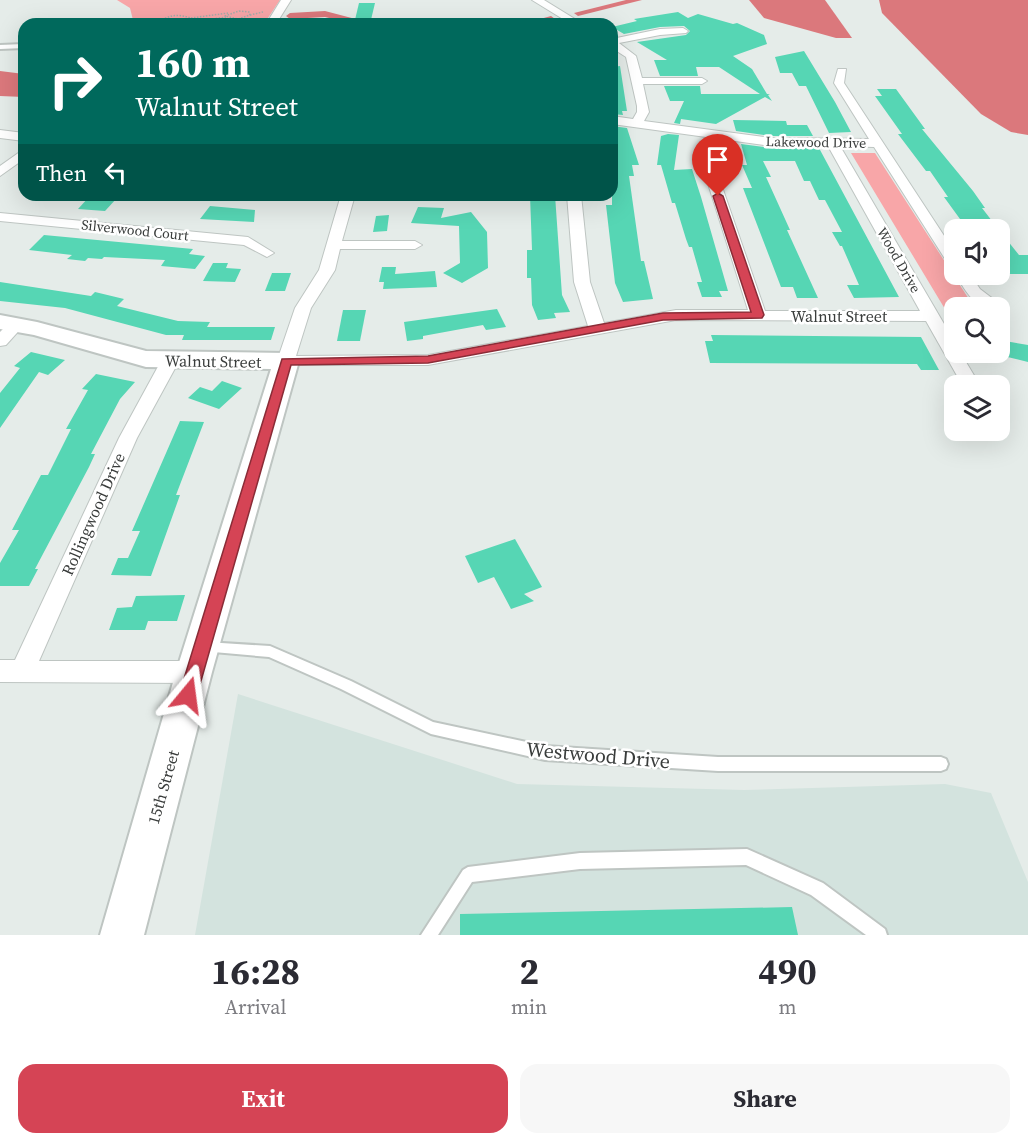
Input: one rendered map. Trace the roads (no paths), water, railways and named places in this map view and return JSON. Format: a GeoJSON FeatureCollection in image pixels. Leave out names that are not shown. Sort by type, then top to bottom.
{"type":"FeatureCollection","features":[{"type":"Feature","properties":{"kind":"street"},"geometry":{"type":"LineString","coordinates":[[276,18],[286,0]]}},
{"type":"Feature","properties":{"kind":"street"},"geometry":{"type":"LineString","coordinates":[[537,0],[568,18]]}},
{"type":"Feature","properties":{"kind":"street"},"geometry":{"type":"LineString","coordinates":[[618,41],[660,32],[683,31]]}},
{"type":"Feature","properties":{"kind":"street"},"geometry":{"type":"LineString","coordinates":[[618,46],[631,56],[643,106],[637,122]]}},
{"type":"Feature","properties":{"kind":"street"},"geometry":{"type":"LineString","coordinates":[[842,71],[839,83],[944,247]]}},
{"type":"Feature","properties":{"kind":"street"},"geometry":{"type":"LineString","coordinates":[[637,81],[702,81]]}},
{"type":"Feature","properties":{"kind":"street","name":"Lakewood Drive"},"geometry":{"type":"LineString","coordinates":[[618,120],[771,142],[877,143]]}},
{"type":"Feature","properties":{"kind":"street"},"geometry":{"type":"LineString","coordinates":[[0,134],[18,136]]}},
{"type":"Feature","properties":{"kind":"street","name":"Wood Drive"},"geometry":{"type":"LineString","coordinates":[[832,142],[965,375]]}},
{"type":"Feature","properties":{"kind":"street"},"geometry":{"type":"LineString","coordinates":[[704,152],[758,315]]}},
{"type":"Feature","properties":{"kind":"street"},"geometry":{"type":"LineString","coordinates":[[0,172],[18,158]]}},
{"type":"Feature","properties":{"kind":"street","name":"15th Street"},"geometry":{"type":"LineString","coordinates":[[122,935],[286,361],[303,308],[323,279],[346,201]]}},
{"type":"Feature","properties":{"kind":"street"},"geometry":{"type":"LineString","coordinates":[[575,201],[582,282],[597,328]]}},
{"type":"Feature","properties":{"kind":"street","name":"Silverwood Court"},"geometry":{"type":"LineString","coordinates":[[0,217],[248,241],[267,253]]}},
{"type":"Feature","properties":{"kind":"street"},"geometry":{"type":"LineString","coordinates":[[334,245],[415,245]]}},
{"type":"Feature","properties":{"kind":"street"},"geometry":{"type":"LineString","coordinates":[[969,285],[980,297]]}},
{"type":"Feature","properties":{"kind":"street","name":"Walnut Street"},"geometry":{"type":"LineString","coordinates":[[6,329],[49,330],[126,355],[170,361],[428,360],[676,315],[931,316]]}},
{"type":"Feature","properties":{"kind":"street","name":"Rollingwood Drive"},"geometry":{"type":"LineString","coordinates":[[11,670],[128,438],[170,361]]}},
{"type":"Feature","properties":{"kind":"street","name":"Westwood Drive"},"geometry":{"type":"LineString","coordinates":[[11,670],[199,659]]}},
{"type":"Feature","properties":{"kind":"lane"},"geometry":{"type":"LineString","coordinates":[[0,47],[18,46]]}},
{"type":"Feature","properties":{"kind":"lane","name":"Westwood Drive"},"geometry":{"type":"LineString","coordinates":[[199,659],[270,652],[346,685],[431,728],[545,753],[718,764],[941,764]]}},
{"type":"Feature","properties":{"kind":"lane"},"geometry":{"type":"LineString","coordinates":[[429,935],[468,874],[580,861],[747,857],[817,889],[879,935]]}},
{"type":"Feature","properties":{"kind":"waterway"},"geometry":{"type":"LineString","coordinates":[[578,13],[638,0]]}},
{"type":"Feature","properties":{"kind":"waterway"},"geometry":{"type":"LineString","coordinates":[[290,16],[325,14],[341,18]]}}]}
